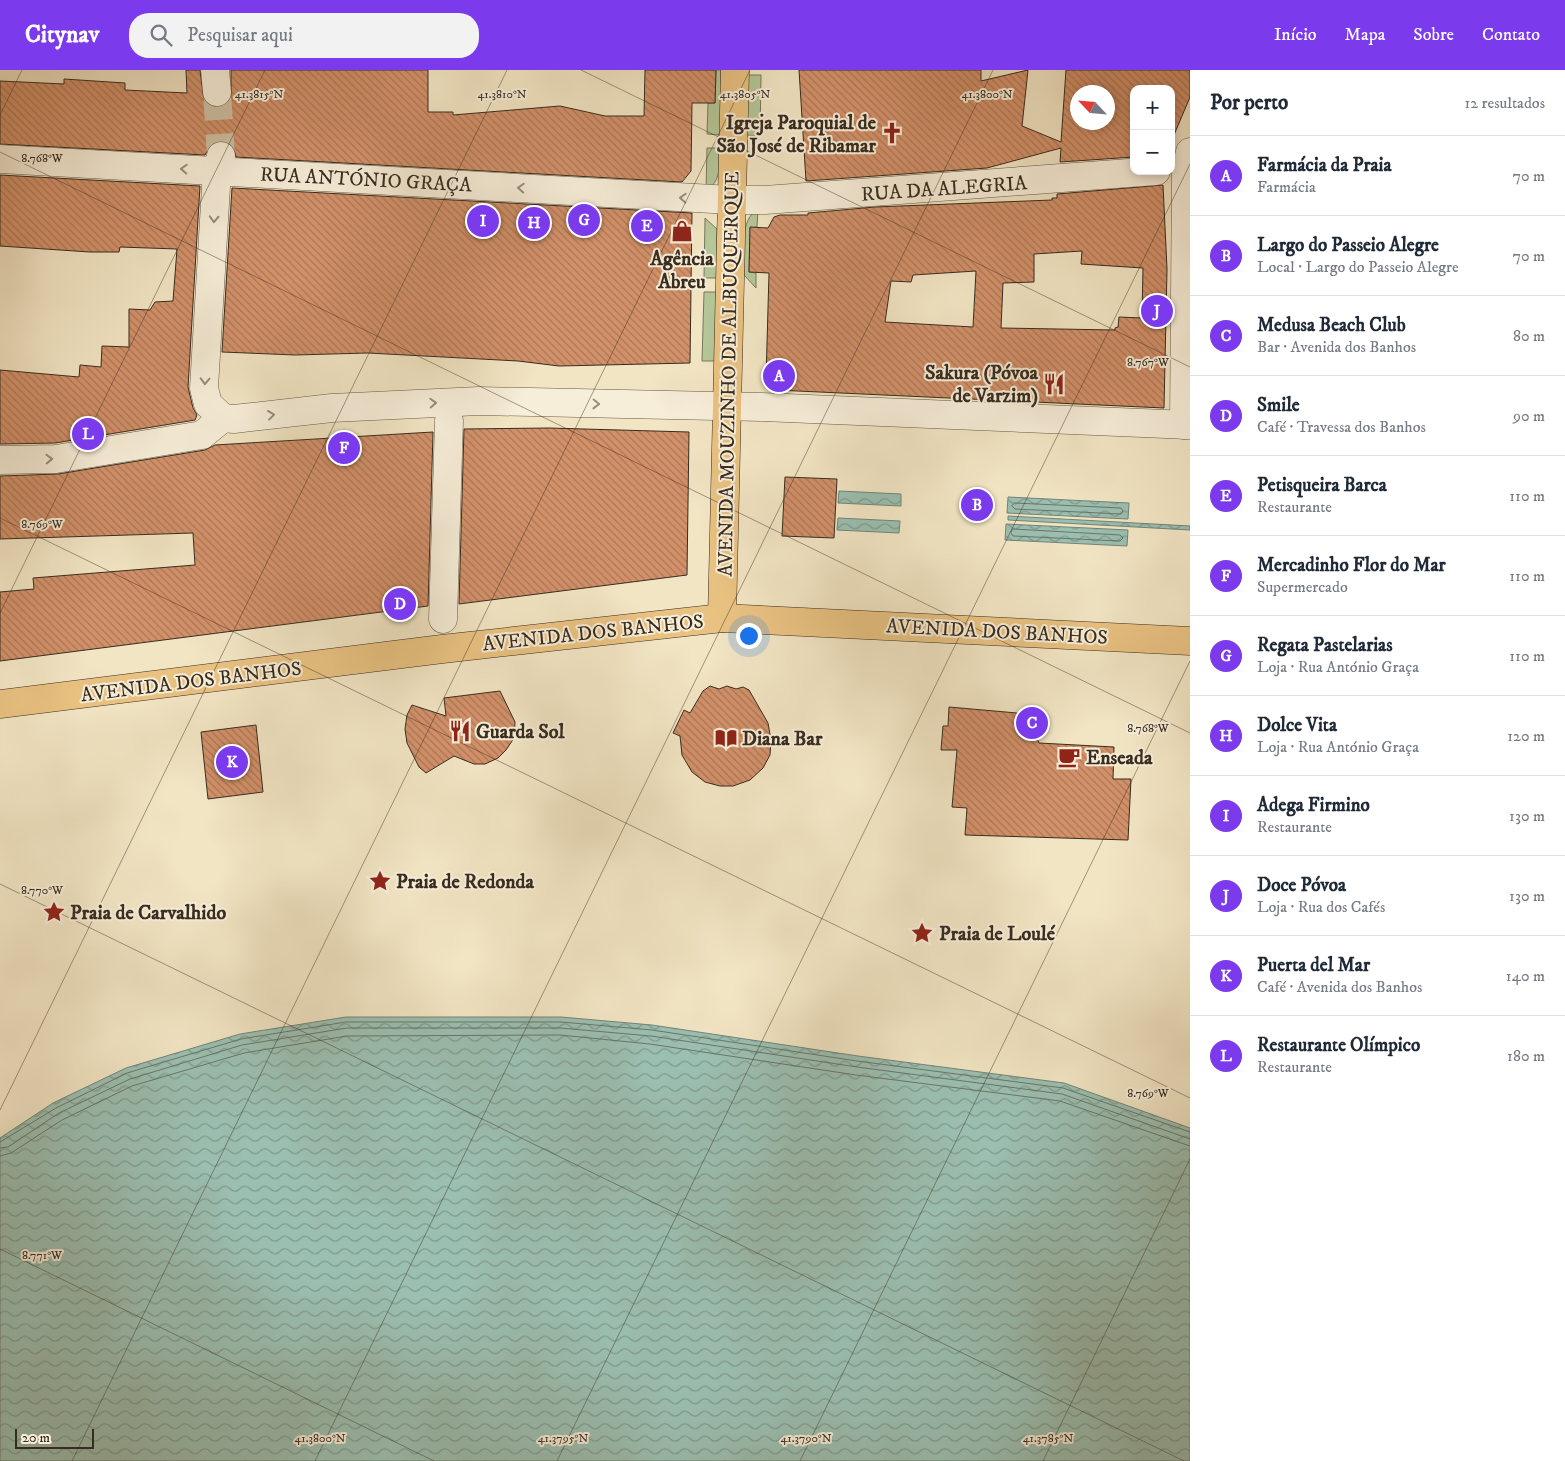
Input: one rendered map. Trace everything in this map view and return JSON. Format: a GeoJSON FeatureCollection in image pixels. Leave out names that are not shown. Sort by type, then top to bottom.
{"type":"FeatureCollection","features":[{"type":"Feature","properties":{"kind":"main road","name":"AVENIDA MOUZINHO DE ALBUQUERQUE"},"geometry":{"type":"LineString","coordinates":[[722,618],[735,70]]}},
{"type":"Feature","properties":{"kind":"main road","name":"AVENIDA DOS BANHOS"},"geometry":{"type":"LineString","coordinates":[[0,704],[462,646],[722,618],[1190,641]]}},
{"type":"Feature","properties":{"kind":"street","name":"RUA ANTÓNIO GRAÇA"},"geometry":{"type":"LineString","coordinates":[[0,159],[219,163],[731,200]]}},
{"type":"Feature","properties":{"kind":"street"},"geometry":{"type":"LineString","coordinates":[[219,163],[204,388],[208,404],[223,418],[234,419],[332,408],[479,401],[762,407],[1187,425],[1182,164]]}},
{"type":"Feature","properties":{"kind":"street","name":"RUA DA ALEGRIA"},"geometry":{"type":"LineString","coordinates":[[731,200],[765,200],[1130,173]]}},
{"type":"Feature","properties":{"kind":"street"},"geometry":{"type":"LineString","coordinates":[[0,460],[56,459],[202,435],[223,418]]}},
{"type":"Feature","properties":{"kind":"street"},"geometry":{"type":"LineString","coordinates":[[443,619],[449,421]]}},
{"type":"Feature","properties":{"kind":"shaded area"},"geometry":{"type":"Polygon","coordinates":[[[716,70],[721,70],[720,135],[707,134],[708,103],[715,103],[716,70]]]}},
{"type":"Feature","properties":{"kind":"shaded area"},"geometry":{"type":"Polygon","coordinates":[[[748,75],[761,75],[760,136],[747,135],[748,75]]]}},
{"type":"Feature","properties":{"kind":"shaded area"},"geometry":{"type":"Polygon","coordinates":[[[707,148],[719,148],[719,172],[715,182],[706,190],[707,148]]]}},
{"type":"Feature","properties":{"kind":"shaded area"},"geometry":{"type":"Polygon","coordinates":[[[758,210],[757,227],[750,228],[749,272],[756,273],[756,288],[744,275],[743,248],[748,221],[752,214],[758,210]]]}},
{"type":"Feature","properties":{"kind":"shaded area"},"geometry":{"type":"Polygon","coordinates":[[[705,218],[717,229],[717,278],[704,278],[705,218]]]}},
{"type":"Feature","properties":{"kind":"shaded area"},"geometry":{"type":"Polygon","coordinates":[[[704,292],[716,292],[715,361],[702,361],[704,292]]]}},
{"type":"Feature","properties":{"kind":"water"},"geometry":{"type":"Polygon","coordinates":[[[839,491],[901,494],[901,506],[838,503],[839,491]]]}},
{"type":"Feature","properties":{"kind":"water"},"geometry":{"type":"Polygon","coordinates":[[[1008,497],[1129,503],[1128,519],[1007,513],[1008,497]]]}},
{"type":"Feature","properties":{"kind":"water"},"geometry":{"type":"Polygon","coordinates":[[[1008,516],[1190,526],[1190,530],[1008,520],[1008,516]]]}},
{"type":"Feature","properties":{"kind":"water"},"geometry":{"type":"Polygon","coordinates":[[[838,518],[900,521],[899,533],[837,530],[838,518]]]}},
{"type":"Feature","properties":{"kind":"water"},"geometry":{"type":"Polygon","coordinates":[[[1006,524],[1128,530],[1127,546],[1005,540],[1006,524]]]}},
{"type":"Feature","properties":{"kind":"water"},"geometry":{"type":"Polygon","coordinates":[[[346,1017],[561,1017],[652,1025],[858,1056],[1064,1083],[1190,1128],[1190,1461],[0,1461],[0,1138],[53,1103],[126,1068],[240,1034],[346,1017]]]}},
{"type":"Feature","properties":{"kind":"building"},"geometry":{"type":"Polygon","coordinates":[[[186,70],[200,70],[204,101],[210,106],[218,108],[226,105],[231,98],[231,70],[428,70],[428,112],[453,112],[453,115],[560,106],[605,116],[644,116],[645,70],[716,70],[715,103],[692,103],[691,171],[682,182],[236,157],[233,146],[225,141],[211,144],[205,155],[0,144],[0,81],[64,84],[64,79],[125,83],[125,90],[187,93],[186,70]]]}},
{"type":"Feature","properties":{"kind":"building"},"geometry":{"type":"Polygon","coordinates":[[[799,70],[981,70],[981,81],[1028,70],[1022,126],[1061,142],[1066,70],[1190,70],[1190,97],[1175,133],[1175,85],[1130,85],[1130,157],[1060,162],[1061,148],[987,168],[806,181],[799,70]]]}},
{"type":"Feature","properties":{"kind":"building"},"geometry":{"type":"Polygon","coordinates":[[[0,175],[200,186],[188,387],[193,408],[197,415],[195,420],[55,443],[0,444],[0,370],[79,377],[80,365],[101,367],[102,346],[129,347],[129,309],[150,310],[155,302],[173,301],[177,249],[120,247],[119,252],[90,252],[0,246],[0,175]]]}},
{"type":"Feature","properties":{"kind":"building"},"geometry":{"type":"Polygon","coordinates":[[[1163,185],[1167,269],[1164,408],[776,390],[766,379],[769,273],[749,272],[750,227],[768,228],[774,217],[780,215],[808,215],[808,213],[875,207],[1052,200],[1052,198],[1057,198],[1057,194],[1163,185]],[[1082,251],[1034,254],[1034,282],[1003,283],[1001,328],[1115,330],[1118,327],[1119,317],[1142,318],[1143,268],[1081,264],[1082,251]],[[976,271],[913,275],[911,282],[891,281],[885,322],[973,327],[976,271]]]}},
{"type":"Feature","properties":{"kind":"building"},"geometry":{"type":"Polygon","coordinates":[[[232,188],[692,213],[690,363],[559,366],[518,361],[368,353],[295,355],[222,352],[232,188]]]}},
{"type":"Feature","properties":{"kind":"building"},"geometry":{"type":"Polygon","coordinates":[[[549,428],[689,432],[687,575],[459,604],[464,429],[549,428]]]}},
{"type":"Feature","properties":{"kind":"building"},"geometry":{"type":"Polygon","coordinates":[[[433,432],[428,606],[0,661],[0,592],[34,589],[33,578],[195,565],[193,533],[0,539],[0,476],[58,474],[205,450],[215,445],[433,432]]]}},
{"type":"Feature","properties":{"kind":"building"},"geometry":{"type":"Polygon","coordinates":[[[785,477],[837,479],[834,538],[782,536],[785,477]]]}},
{"type":"Feature","properties":{"kind":"building","name":"Diana Bar"},"geometry":{"type":"Polygon","coordinates":[[[710,686],[719,689],[727,686],[736,689],[743,687],[749,690],[768,723],[771,740],[770,755],[763,768],[750,780],[733,786],[720,786],[705,782],[692,772],[682,755],[680,736],[673,733],[684,710],[690,713],[703,691],[710,686]]]}},
{"type":"Feature","properties":{"kind":"building","name":"Guarda Sol"},"geometry":{"type":"Polygon","coordinates":[[[500,691],[515,722],[514,738],[498,758],[485,764],[474,764],[454,756],[426,773],[419,767],[407,743],[405,729],[407,715],[412,705],[446,716],[444,698],[500,691]]]}},
{"type":"Feature","properties":{"kind":"building"},"geometry":{"type":"Polygon","coordinates":[[[949,707],[1017,713],[1032,726],[1039,743],[1114,747],[1113,779],[1131,779],[1128,840],[965,835],[967,808],[952,807],[957,750],[941,750],[943,726],[948,726],[949,707]]]}},
{"type":"Feature","properties":{"kind":"building"},"geometry":{"type":"Polygon","coordinates":[[[256,725],[263,792],[208,799],[201,732],[256,725]]]}},
{"type":"Feature","properties":{"kind":"tunnel"},"geometry":{"type":"LineString","coordinates":[[217,92],[221,156]]}},
{"type":"Feature","properties":{"kind":"place","name":"Igreja Paroquial de São José de Ribamar"},"geometry":{"type":"Point","coordinates":[892,133]}},
{"type":"Feature","properties":{"kind":"place","name":"Regata Pastelarias"},"geometry":{"type":"Point","coordinates":[584,220]}},
{"type":"Feature","properties":{"kind":"place","name":"Adega Firmino"},"geometry":{"type":"Point","coordinates":[483,221]}},
{"type":"Feature","properties":{"kind":"place","name":"Dolce Vita"},"geometry":{"type":"Point","coordinates":[534,223]}},
{"type":"Feature","properties":{"kind":"place","name":"Petisqueira Barca"},"geometry":{"type":"Point","coordinates":[647,226]}},
{"type":"Feature","properties":{"kind":"place","name":"Agência Abreu"},"geometry":{"type":"Point","coordinates":[682,231]}},
{"type":"Feature","properties":{"kind":"place","name":"Doce Póvoa"},"geometry":{"type":"Point","coordinates":[1157,311]}},
{"type":"Feature","properties":{"kind":"place","name":"Farmácia da Praia"},"geometry":{"type":"Point","coordinates":[779,376]}},
{"type":"Feature","properties":{"kind":"place","name":"Sakura (Póvoa de Varzim)"},"geometry":{"type":"Point","coordinates":[1054,384]}},
{"type":"Feature","properties":{"kind":"place","name":"Restaurante Olímpico"},"geometry":{"type":"Point","coordinates":[88,434]}},
{"type":"Feature","properties":{"kind":"place","name":"Mercadinho Flor do Mar"},"geometry":{"type":"Point","coordinates":[344,448]}},
{"type":"Feature","properties":{"kind":"place","name":"Largo do Passeio Alegre"},"geometry":{"type":"Point","coordinates":[977,505]}},
{"type":"Feature","properties":{"kind":"place","name":"Smile"},"geometry":{"type":"Point","coordinates":[400,604]}},
{"type":"Feature","properties":{"kind":"place","name":"Medusa Beach Club"},"geometry":{"type":"Point","coordinates":[1032,723]}},
{"type":"Feature","properties":{"kind":"place","name":"Guarda Sol"},"geometry":{"type":"Point","coordinates":[460,731]}},
{"type":"Feature","properties":{"kind":"place","name":"Diana Bar"},"geometry":{"type":"Point","coordinates":[726,738]}},
{"type":"Feature","properties":{"kind":"place","name":"Enseada"},"geometry":{"type":"Point","coordinates":[1069,757]}},
{"type":"Feature","properties":{"kind":"place","name":"Puerta del Mar"},"geometry":{"type":"Point","coordinates":[232,762]}},
{"type":"Feature","properties":{"kind":"place","name":"Praia de Redonda"},"geometry":{"type":"Point","coordinates":[380,881]}},
{"type":"Feature","properties":{"kind":"place","name":"Praia de Carvalhido"},"geometry":{"type":"Point","coordinates":[54,912]}},
{"type":"Feature","properties":{"kind":"place","name":"Praia de Loulé"},"geometry":{"type":"Point","coordinates":[922,933]}}]}
